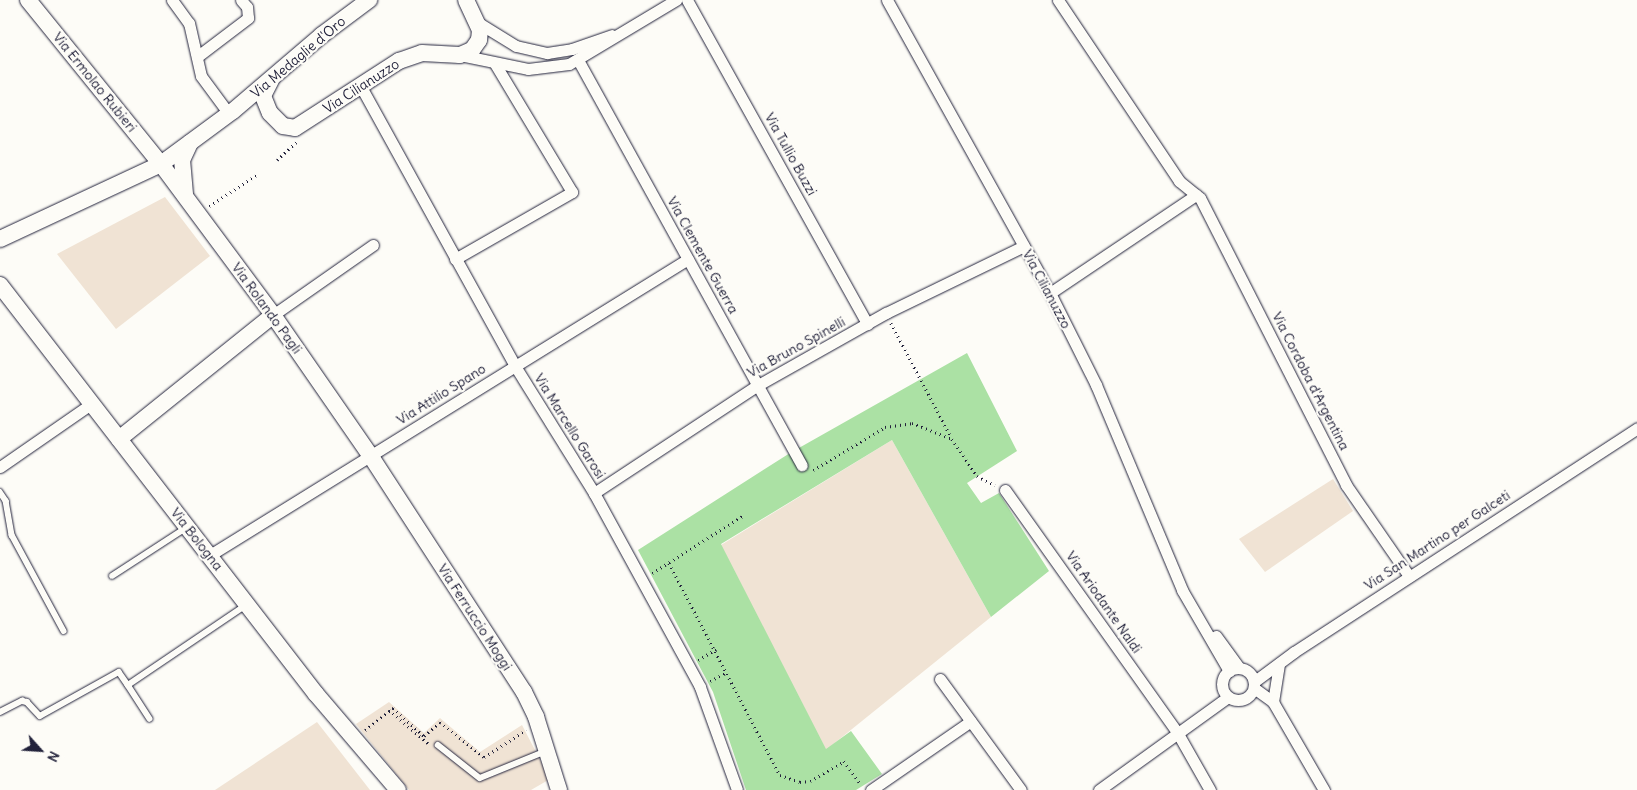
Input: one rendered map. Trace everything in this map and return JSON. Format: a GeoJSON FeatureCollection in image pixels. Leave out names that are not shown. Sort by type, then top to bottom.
{"type":"FeatureCollection","features":[{"type":"Feature","properties":{"kind":"street","name":"Via Ermolao Rubieri"},"geometry":{"type":"LineString","coordinates":[[28,0],[161,164]]}},
{"type":"Feature","properties":{"kind":"street"},"geometry":{"type":"LineString","coordinates":[[172,0],[188,23],[198,56],[201,76],[231,113]]}},
{"type":"Feature","properties":{"kind":"street"},"geometry":{"type":"LineString","coordinates":[[198,56],[248,18],[247,7],[240,0]]}},
{"type":"Feature","properties":{"kind":"street","name":"Via Medaglie d'Oro"},"geometry":{"type":"LineString","coordinates":[[161,164],[231,113],[369,0]]}},
{"type":"Feature","properties":{"kind":"street"},"geometry":{"type":"LineString","coordinates":[[460,55],[478,43],[480,34],[477,22],[466,0]]}},
{"type":"Feature","properties":{"kind":"street","name":"Via Cilianuzzo"},"geometry":{"type":"LineString","coordinates":[[231,113],[251,104],[270,113],[282,126],[295,128],[360,85],[413,55],[427,53],[460,55],[495,64],[549,68],[578,60],[676,0]]}},
{"type":"Feature","properties":{"kind":"street","name":"Via Tullio Buzzi"},"geometry":{"type":"LineString","coordinates":[[687,0],[867,324]]}},
{"type":"Feature","properties":{"kind":"street","name":"Via Cilianuzzo"},"geometry":{"type":"LineString","coordinates":[[887,0],[1050,293],[1096,385],[1182,590],[1234,669],[1249,673],[1254,684],[1273,702],[1324,790]]}},
{"type":"Feature","properties":{"kind":"street"},"geometry":{"type":"LineString","coordinates":[[1050,293],[1196,195],[1179,181],[1058,0]]}},
{"type":"Feature","properties":{"kind":"street","name":"Via Cilianuzzo"},"geometry":{"type":"LineString","coordinates":[[477,22],[516,46],[547,53],[572,49],[621,32]]}},
{"type":"Feature","properties":{"kind":"street","name":"Via Clemente Guerra"},"geometry":{"type":"LineString","coordinates":[[578,60],[806,468]]}},
{"type":"Feature","properties":{"kind":"street"},"geometry":{"type":"LineString","coordinates":[[455,260],[572,192],[495,64]]}},
{"type":"Feature","properties":{"kind":"street"},"geometry":{"type":"LineString","coordinates":[[270,113],[263,96],[271,80]]}},
{"type":"Feature","properties":{"kind":"street","name":"Via Marcello Garosi"},"geometry":{"type":"LineString","coordinates":[[360,85],[514,366],[594,493],[700,687],[734,789]]}},
{"type":"Feature","properties":{"kind":"street"},"geometry":{"type":"LineString","coordinates":[[186,199],[182,160],[190,143]]}},
{"type":"Feature","properties":{"kind":"street","name":"Via Rolando Pagli"},"geometry":{"type":"LineString","coordinates":[[161,164],[273,315],[370,455]]}},
{"type":"Feature","properties":{"kind":"street"},"geometry":{"type":"LineString","coordinates":[[0,239],[161,164]]}},
{"type":"Feature","properties":{"kind":"street","name":"Via Cordoba d'Argentina"},"geometry":{"type":"LineString","coordinates":[[1196,195],[1346,485],[1409,576]]}},
{"type":"Feature","properties":{"kind":"street"},"geometry":{"type":"LineString","coordinates":[[119,438],[273,315],[374,245]]}},
{"type":"Feature","properties":{"kind":"street","name":"Via Bruno Spinelli"},"geometry":{"type":"LineString","coordinates":[[594,493],[758,385],[886,313],[1024,246]]}},
{"type":"Feature","properties":{"kind":"street","name":"Via Attilio Spano"},"geometry":{"type":"LineString","coordinates":[[210,555],[688,259]]}},
{"type":"Feature","properties":{"kind":"street","name":"Via Bologna"},"geometry":{"type":"LineString","coordinates":[[0,285],[353,740],[398,790]]}},
{"type":"Feature","properties":{"kind":"street"},"geometry":{"type":"LineString","coordinates":[[0,467],[91,404]]}},
{"type":"Feature","properties":{"kind":"street","name":"Via San Martino per Galceti"},"geometry":{"type":"LineString","coordinates":[[1254,684],[1279,663],[1409,576],[1637,428]]}},
{"type":"Feature","properties":{"kind":"street","name":"Via Ferruccio Moggi"},"geometry":{"type":"LineString","coordinates":[[370,455],[524,692],[538,723],[559,790]]}},
{"type":"Feature","properties":{"kind":"street","name":"Via Ariodante Naldi"},"geometry":{"type":"LineString","coordinates":[[1005,490],[1177,732],[1210,790]]}},
{"type":"Feature","properties":{"kind":"street"},"geometry":{"type":"LineString","coordinates":[[1273,702],[1279,663]]}},
{"type":"Feature","properties":{"kind":"street"},"geometry":{"type":"LineString","coordinates":[[1228,697],[1222,684],[1234,669]]}},
{"type":"Feature","properties":{"kind":"street"},"geometry":{"type":"LineString","coordinates":[[940,679],[1021,790]]}},
{"type":"Feature","properties":{"kind":"street"},"geometry":{"type":"LineString","coordinates":[[1099,790],[1228,697],[1243,700],[1254,684]]}},
{"type":"Feature","properties":{"kind":"street"},"geometry":{"type":"LineString","coordinates":[[872,790],[971,722]]}},
{"type":"Feature","properties":{"kind":"lane"},"geometry":{"type":"LineString","coordinates":[[0,492],[6,501],[12,536],[64,631]]}},
{"type":"Feature","properties":{"kind":"lane"},"geometry":{"type":"LineString","coordinates":[[112,576],[187,527]]}},
{"type":"Feature","properties":{"kind":"lane"},"geometry":{"type":"LineString","coordinates":[[128,685],[248,604]]}},
{"type":"Feature","properties":{"kind":"lane"},"geometry":{"type":"LineString","coordinates":[[0,712],[22,701],[27,702],[40,716],[119,672],[150,719]]}},
{"type":"Feature","properties":{"kind":"lane"},"geometry":{"type":"LineString","coordinates":[[438,745],[480,778],[546,751]]}},
{"type":"Feature","properties":{"kind":"path"},"geometry":{"type":"LineString","coordinates":[[198,214],[258,174]]}},
{"type":"Feature","properties":{"kind":"path"},"geometry":{"type":"LineString","coordinates":[[886,313],[952,439],[977,476],[1005,490]]}},
{"type":"Feature","properties":{"kind":"path"},"geometry":{"type":"LineString","coordinates":[[806,468],[885,427],[912,423],[952,439]]}},
{"type":"Feature","properties":{"kind":"path"},"geometry":{"type":"LineString","coordinates":[[640,580],[744,515]]}},
{"type":"Feature","properties":{"kind":"path"},"geometry":{"type":"LineString","coordinates":[[668,563],[716,649],[780,775],[800,782],[810,781],[844,762],[865,790]]}},
{"type":"Feature","properties":{"kind":"path"},"geometry":{"type":"LineString","coordinates":[[688,666],[716,649]]}},
{"type":"Feature","properties":{"kind":"path"},"geometry":{"type":"LineString","coordinates":[[700,687],[728,672]]}},
{"type":"Feature","properties":{"kind":"path"},"geometry":{"type":"LineString","coordinates":[[353,740],[393,708],[424,736],[440,722],[484,757],[538,723]]}},
{"type":"Feature","properties":{"kind":"path"},"geometry":{"type":"LineString","coordinates":[[389,710],[426,744],[438,745]]}},
{"type":"Feature","properties":{"kind":"shaded area"},"geometry":{"type":"Polygon","coordinates":[[[165,197],[210,256],[116,329],[57,254],[165,197]]]}},
{"type":"Feature","properties":{"kind":"shaded area"},"geometry":{"type":"Polygon","coordinates":[[[892,440],[991,617],[826,750],[721,545],[892,440]]]}},
{"type":"Feature","properties":{"kind":"shaded area"},"geometry":{"type":"Polygon","coordinates":[[[1333,479],[1353,511],[1265,572],[1239,539],[1333,479]]]}},
{"type":"Feature","properties":{"kind":"shaded area"},"geometry":{"type":"Polygon","coordinates":[[[389,702],[424,733],[440,718],[480,752],[522,725],[550,779],[531,790],[409,790],[356,724],[389,702]]]}},
{"type":"Feature","properties":{"kind":"shaded area"},"geometry":{"type":"Polygon","coordinates":[[[317,722],[370,790],[215,790],[317,722]]]}},
{"type":"Feature","properties":{"kind":"green space"},"geometry":{"type":"Polygon","coordinates":[[[967,353],[1017,451],[967,483],[981,503],[999,493],[1049,571],[991,617],[892,440],[721,544],[826,749],[851,731],[882,774],[856,790],[746,790],[713,692],[638,550],[790,453],[967,353]]]}}]}
